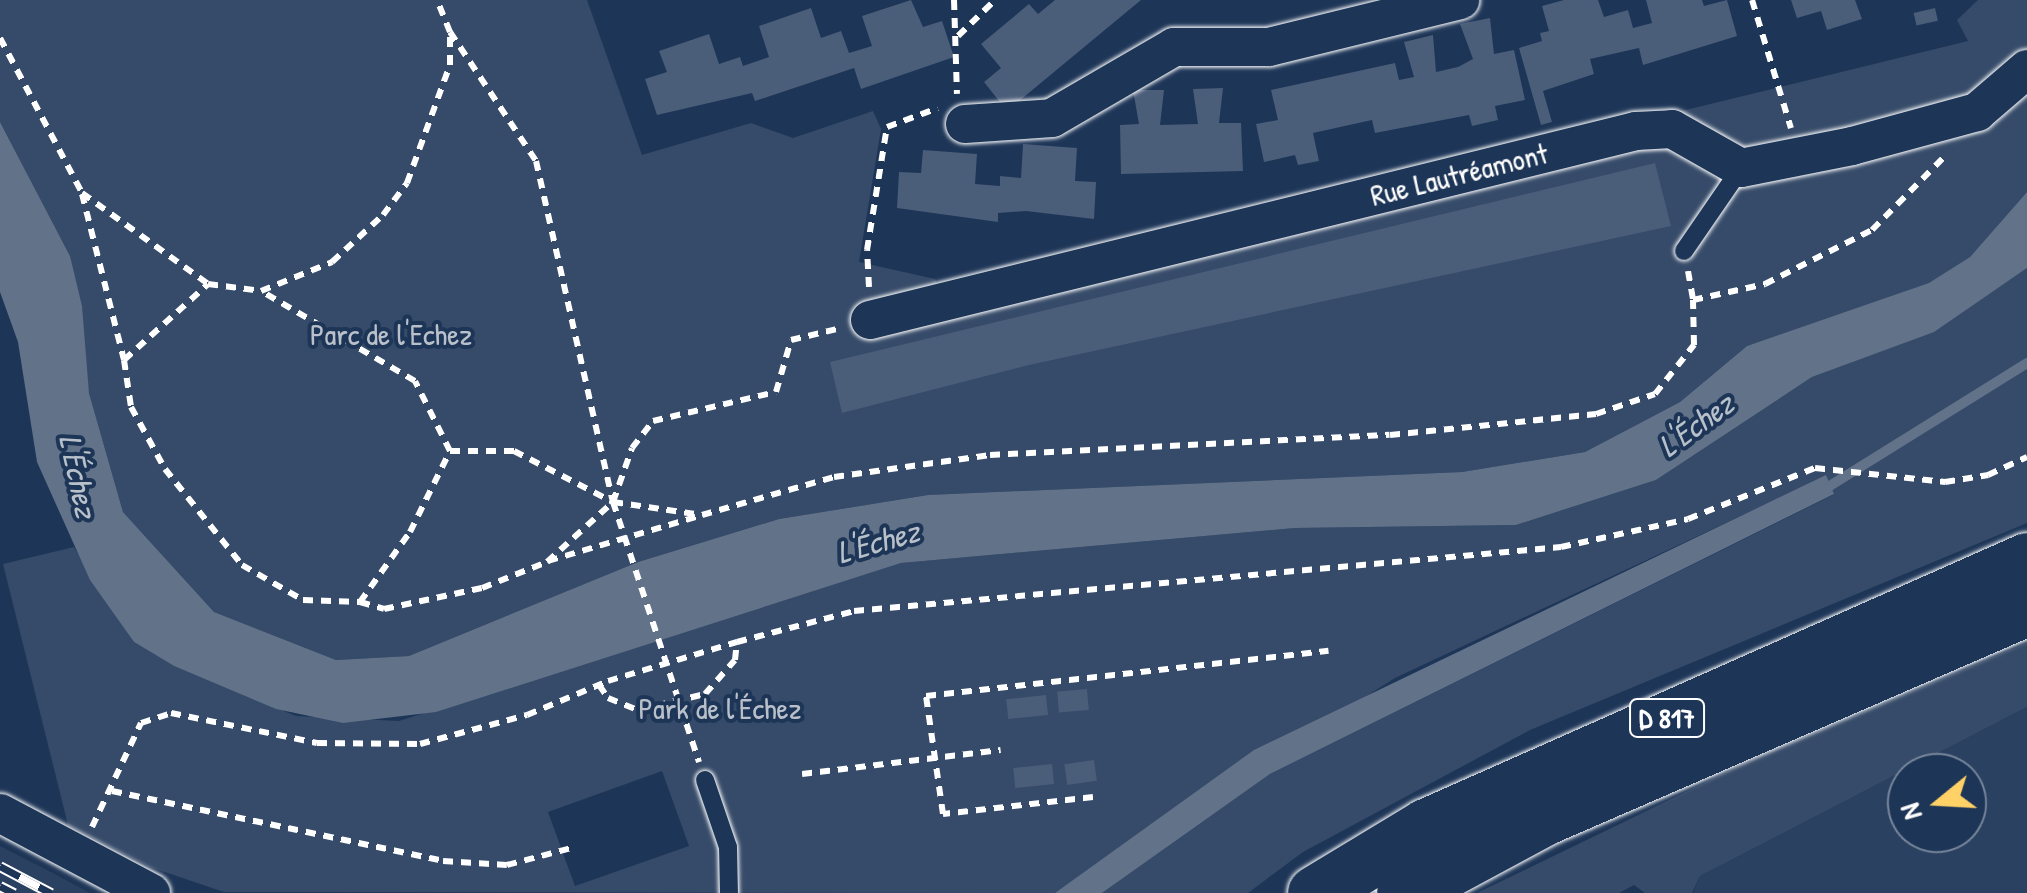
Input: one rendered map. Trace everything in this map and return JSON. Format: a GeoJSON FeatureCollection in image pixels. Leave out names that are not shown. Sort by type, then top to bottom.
{"type":"FeatureCollection","features":[{"type":"Feature","properties":{"kind":"main road","name":"D 817"},"geometry":{"type":"LineString","coordinates":[[1315,893],[1426,826],[2027,560]]}},
{"type":"Feature","properties":{"kind":"main road","name":"D 817"},"geometry":{"type":"LineString","coordinates":[[1404,893],[1544,818],[2027,608]]}},
{"type":"Feature","properties":{"kind":"street"},"geometry":{"type":"LineString","coordinates":[[965,124],[1052,118],[1174,47],[1270,47],[1460,0]]}},
{"type":"Feature","properties":{"kind":"street"},"geometry":{"type":"LineString","coordinates":[[1741,168],[1977,112],[2027,70]]}},
{"type":"Feature","properties":{"kind":"street","name":"Rue Lautréamont"},"geometry":{"type":"LineString","coordinates":[[870,320],[1636,131],[1672,129],[1741,168]]}},
{"type":"Feature","properties":{"kind":"street"},"geometry":{"type":"LineString","coordinates":[[0,813],[151,893]]}},
{"type":"Feature","properties":{"kind":"lane"},"geometry":{"type":"LineString","coordinates":[[1684,252],[1741,168]]}},
{"type":"Feature","properties":{"kind":"lane"},"geometry":{"type":"LineString","coordinates":[[706,780],[728,847],[728,893]]}},
{"type":"Feature","properties":{"kind":"path"},"geometry":{"type":"LineString","coordinates":[[437,0],[450,32],[536,161],[612,502],[706,780]]}},
{"type":"Feature","properties":{"kind":"path"},"geometry":{"type":"LineString","coordinates":[[547,562],[612,502],[632,448],[653,421],[776,392],[791,340],[870,320],[867,250],[886,127],[957,104],[954,0]]}},
{"type":"Feature","properties":{"kind":"path"},"geometry":{"type":"LineString","coordinates":[[958,36],[994,0]]}},
{"type":"Feature","properties":{"kind":"path"},"geometry":{"type":"LineString","coordinates":[[1752,0],[1800,156]]}},
{"type":"Feature","properties":{"kind":"path"},"geometry":{"type":"LineString","coordinates":[[261,292],[332,262],[395,199],[433,120],[450,65],[450,32]]}},
{"type":"Feature","properties":{"kind":"path"},"geometry":{"type":"LineString","coordinates":[[0,38],[82,193],[124,360],[131,407],[165,468],[242,565],[303,600],[360,602],[384,610],[441,601],[547,562],[628,544],[702,515],[834,477],[990,455],[1390,435],[1596,414],[1656,394],[1694,345],[1693,300],[1765,284],[1872,230],[1967,134],[1977,112]]}},
{"type":"Feature","properties":{"kind":"path"},"geometry":{"type":"LineString","coordinates":[[82,193],[208,284],[261,292],[415,380],[450,451]]}},
{"type":"Feature","properties":{"kind":"path"},"geometry":{"type":"LineString","coordinates":[[124,360],[208,284]]}},
{"type":"Feature","properties":{"kind":"path"},"geometry":{"type":"LineString","coordinates":[[450,451],[514,452],[612,502],[702,515]]}},
{"type":"Feature","properties":{"kind":"path"},"geometry":{"type":"LineString","coordinates":[[360,602],[410,532],[450,451]]}},
{"type":"Feature","properties":{"kind":"path"},"geometry":{"type":"LineString","coordinates":[[75,855],[112,791],[141,723],[172,714],[316,743],[420,744],[527,716],[666,662],[854,611],[1561,548],[1688,519],[1830,467],[1872,476],[1945,482],[1988,475],[2027,457]]}},
{"type":"Feature","properties":{"kind":"path"},"geometry":{"type":"LineString","coordinates":[[599,685],[608,698],[638,710],[705,694],[735,660],[737,642]]}},
{"type":"Feature","properties":{"kind":"path"},"geometry":{"type":"LineString","coordinates":[[1093,797],[943,814],[926,696],[1328,651]]}},
{"type":"Feature","properties":{"kind":"path"},"geometry":{"type":"LineString","coordinates":[[802,774],[1002,750]]}},
{"type":"Feature","properties":{"kind":"path"},"geometry":{"type":"LineString","coordinates":[[112,791],[442,861],[507,866],[575,847]]}},
{"type":"Feature","properties":{"kind":"shaded area"},"geometry":{"type":"Polygon","coordinates":[[[2027,707],[2027,893],[1693,893],[1700,876],[1887,779],[1887,853],[1987,853],[1987,753],[1938,753],[2027,707]]]}},
{"type":"Feature","properties":{"kind":"shaded area"},"geometry":{"type":"Polygon","coordinates":[[[0,846],[51,872],[90,893],[0,893],[0,846]]]}},
{"type":"Feature","properties":{"kind":"green space","name":"Parc de l'Echez"},"geometry":{"type":"Polygon","coordinates":[[[0,0],[587,0],[642,155],[751,123],[793,138],[873,111],[881,129],[859,262],[935,279],[940,292],[1968,41],[1957,20],[1978,0],[2027,0],[2027,192],[1970,257],[1929,284],[1747,346],[1680,402],[1585,452],[1462,472],[928,495],[779,519],[638,562],[409,656],[336,660],[214,612],[123,512],[89,393],[70,256],[0,122],[0,0]]]}},
{"type":"Feature","properties":{"kind":"green space","name":"Park de l'Échez"},"geometry":{"type":"Polygon","coordinates":[[[2027,268],[2027,523],[1530,730],[1303,852],[1248,893],[1102,893],[1270,774],[1833,495],[1826,476],[1395,678],[1055,893],[224,892],[150,867],[68,825],[3,564],[74,547],[134,642],[174,666],[296,716],[399,721],[901,563],[1295,528],[1516,525],[1656,480],[1812,377],[1934,331],[2027,268]],[[662,771],[548,812],[575,886],[689,846],[662,771]]]}},
{"type":"Feature","properties":{"kind":"green space"},"geometry":{"type":"Polygon","coordinates":[[[2027,643],[2027,707],[1938,753],[1887,753],[1887,779],[1700,876],[1692,893],[1645,893],[1634,885],[1619,893],[1477,893],[1758,757],[2027,643]]]}},
{"type":"Feature","properties":{"kind":"water","name":"L'Échez"},"geometry":{"type":"Polygon","coordinates":[[[0,122],[70,256],[82,306],[89,393],[123,512],[214,612],[336,660],[409,656],[638,562],[779,519],[928,495],[1462,472],[1585,452],[1680,402],[1747,346],[1929,283],[1970,257],[2027,192],[2027,268],[1934,332],[1812,377],[1656,480],[1516,525],[1295,528],[901,563],[436,712],[343,723],[276,709],[174,666],[134,642],[90,580],[37,462],[18,342],[0,292],[0,122]]]}},
{"type":"Feature","properties":{"kind":"water"},"geometry":{"type":"Polygon","coordinates":[[[1826,475],[1834,494],[1270,774],[1102,893],[1055,893],[1254,750],[1826,475]]]}},
{"type":"Feature","properties":{"kind":"building"},"geometry":{"type":"Polygon","coordinates":[[[911,0],[923,27],[942,21],[954,57],[861,89],[854,68],[755,101],[752,93],[657,115],[645,79],[667,72],[659,51],[709,34],[719,64],[740,57],[743,66],[769,57],[759,26],[811,8],[821,38],[841,31],[849,53],[872,46],[862,16],[911,0]]]}},
{"type":"Feature","properties":{"kind":"building"},"geometry":{"type":"Polygon","coordinates":[[[1055,0],[1141,0],[1007,111],[984,82],[1001,68],[981,44],[1029,4],[1038,14],[1055,0]]]}},
{"type":"Feature","properties":{"kind":"building"},"geometry":{"type":"Polygon","coordinates":[[[1564,0],[1598,0],[1604,17],[1628,10],[1633,28],[1652,23],[1646,0],[1702,0],[1704,6],[1727,0],[1737,36],[1643,65],[1639,48],[1590,59],[1594,74],[1543,91],[1552,122],[1541,125],[1519,48],[1542,41],[1540,33],[1549,31],[1542,6],[1564,0]]]}},
{"type":"Feature","properties":{"kind":"building"},"geometry":{"type":"Polygon","coordinates":[[[1791,0],[1855,0],[1862,19],[1827,30],[1821,11],[1797,18],[1791,0]]]}},
{"type":"Feature","properties":{"kind":"building"},"geometry":{"type":"Polygon","coordinates":[[[1935,8],[1938,21],[1916,26],[1914,13],[1935,8]]]}},
{"type":"Feature","properties":{"kind":"building"},"geometry":{"type":"Polygon","coordinates":[[[1490,18],[1494,54],[1514,50],[1525,100],[1495,106],[1498,120],[1472,126],[1469,115],[1375,133],[1372,120],[1313,133],[1319,161],[1298,165],[1295,155],[1264,162],[1256,124],[1278,120],[1271,90],[1395,63],[1399,80],[1414,77],[1404,42],[1433,35],[1436,72],[1458,67],[1473,59],[1460,24],[1490,18]]]}},
{"type":"Feature","properties":{"kind":"building"},"geometry":{"type":"Polygon","coordinates":[[[1223,88],[1219,123],[1241,123],[1243,171],[1121,174],[1120,125],[1139,124],[1133,90],[1164,90],[1160,125],[1198,124],[1193,89],[1223,88]]]}},
{"type":"Feature","properties":{"kind":"building"},"geometry":{"type":"Polygon","coordinates":[[[1023,144],[1077,148],[1075,181],[1096,182],[1094,219],[1026,211],[998,213],[998,222],[897,208],[899,172],[921,173],[923,150],[977,154],[975,184],[1000,186],[1000,176],[1021,178],[1023,144]]]}},
{"type":"Feature","properties":{"kind":"building"},"geometry":{"type":"Polygon","coordinates":[[[1655,163],[1671,226],[1029,365],[842,413],[830,362],[1655,163]]]}},
{"type":"Feature","properties":{"kind":"building"},"geometry":{"type":"Polygon","coordinates":[[[1087,689],[1089,710],[1059,713],[1057,692],[1087,689]]]}},
{"type":"Feature","properties":{"kind":"building"},"geometry":{"type":"Polygon","coordinates":[[[1046,695],[1048,715],[1008,719],[1006,699],[1046,695]]]}},
{"type":"Feature","properties":{"kind":"building"},"geometry":{"type":"Polygon","coordinates":[[[1094,760],[1097,781],[1067,785],[1064,764],[1094,760]]]}},
{"type":"Feature","properties":{"kind":"building"},"geometry":{"type":"Polygon","coordinates":[[[1052,764],[1054,784],[1015,788],[1013,768],[1052,764]]]}},
{"type":"Feature","properties":{"kind":"waterway"},"geometry":{"type":"LineString","coordinates":[[1820,492],[2027,363]]}},
{"type":"Feature","properties":{"kind":"railway"},"geometry":{"type":"LineString","coordinates":[[0,866],[51,893]]}},
{"type":"Feature","properties":{"kind":"railway"},"geometry":{"type":"LineString","coordinates":[[0,886],[14,893]]}}]}
